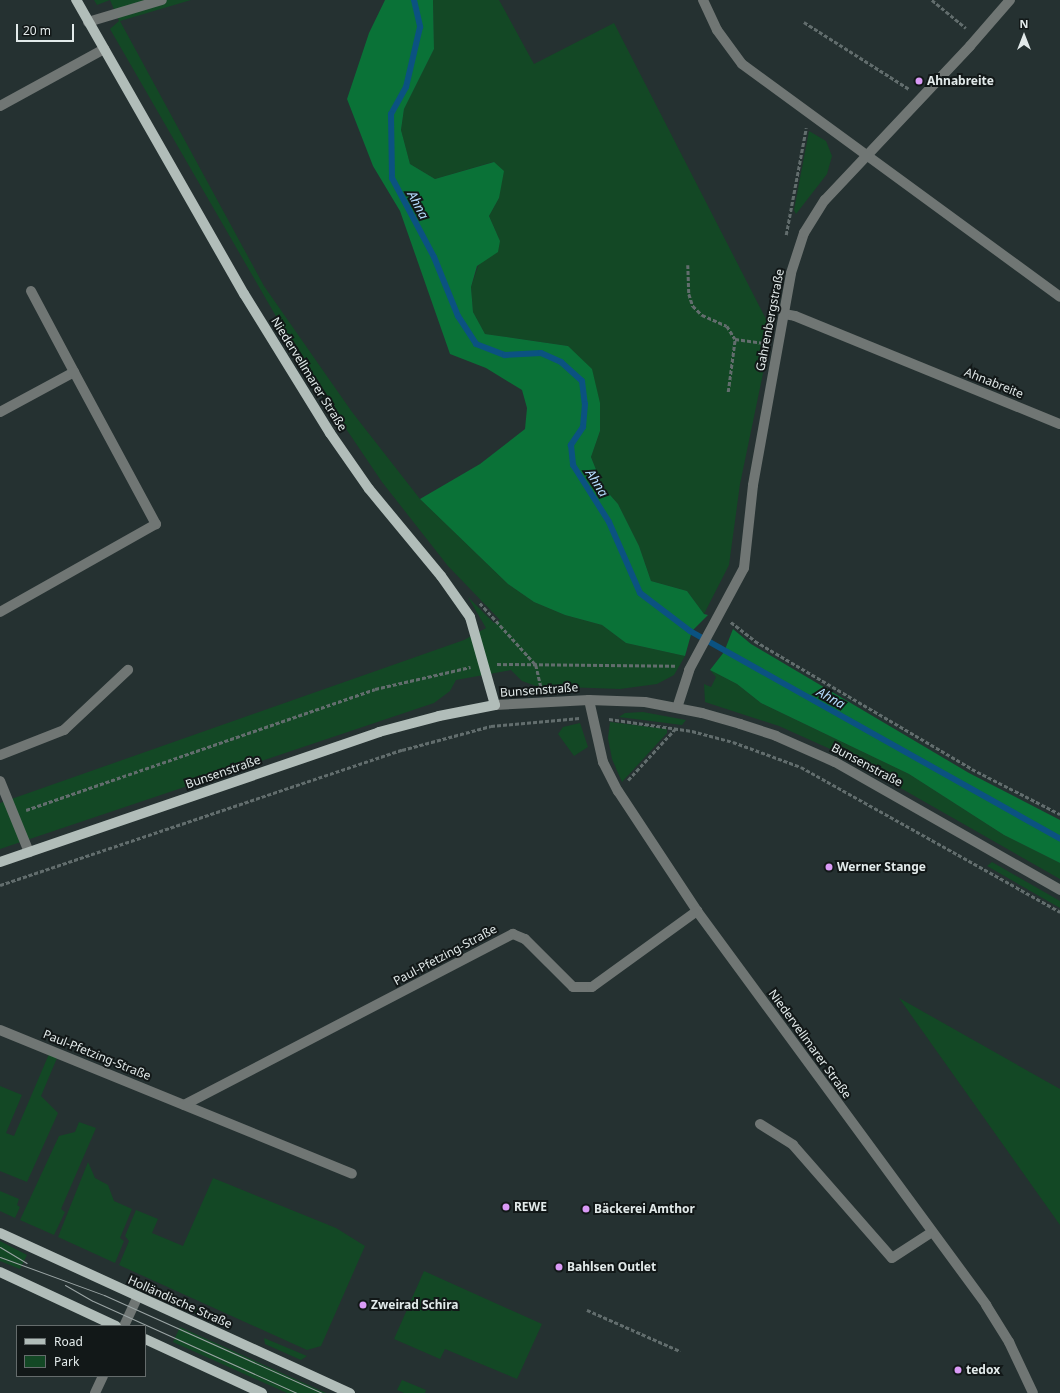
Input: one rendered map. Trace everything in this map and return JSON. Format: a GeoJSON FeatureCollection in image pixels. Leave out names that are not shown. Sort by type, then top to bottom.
{"type":"FeatureCollection","features":[{"type":"Feature","properties":{"kind":"main road","name":"Niedervellmarer Straße"},"geometry":{"type":"LineString","coordinates":[[76,0],[244,294],[330,433],[369,489],[470,617],[495,705]]}},
{"type":"Feature","properties":{"kind":"main road","name":"Bunsenstraße"},"geometry":{"type":"LineString","coordinates":[[0,862],[379,732],[439,716],[495,705]]}},
{"type":"Feature","properties":{"kind":"main road","name":"Holländische Straße"},"geometry":{"type":"LineString","coordinates":[[0,1233],[137,1298],[350,1393]]}},
{"type":"Feature","properties":{"kind":"main road"},"geometry":{"type":"LineString","coordinates":[[0,1272],[114,1325]]}},
{"type":"Feature","properties":{"kind":"main road"},"geometry":{"type":"LineString","coordinates":[[146,1339],[262,1393]]}},
{"type":"Feature","properties":{"kind":"street"},"geometry":{"type":"LineString","coordinates":[[88,22],[162,0]]}},
{"type":"Feature","properties":{"kind":"street"},"geometry":{"type":"LineString","coordinates":[[703,0],[717,30],[742,64],[812,117],[1060,296]]}},
{"type":"Feature","properties":{"kind":"street","name":"Gahrenbergstraße"},"geometry":{"type":"LineString","coordinates":[[677,708],[694,661],[744,568],[753,486],[791,273],[804,233],[825,200],[865,155],[977,38],[1010,0]]}},
{"type":"Feature","properties":{"kind":"street"},"geometry":{"type":"LineString","coordinates":[[0,106],[104,49]]}},
{"type":"Feature","properties":{"kind":"street"},"geometry":{"type":"LineString","coordinates":[[0,612],[156,524],[30,291]]}},
{"type":"Feature","properties":{"kind":"street","name":"Ahnabreite"},"geometry":{"type":"LineString","coordinates":[[784,314],[795,316],[1060,424]]}},
{"type":"Feature","properties":{"kind":"street"},"geometry":{"type":"LineString","coordinates":[[0,412],[74,372]]}},
{"type":"Feature","properties":{"kind":"street"},"geometry":{"type":"LineString","coordinates":[[0,755],[64,730],[128,670]]}},
{"type":"Feature","properties":{"kind":"street","name":"Bunsenstraße"},"geometry":{"type":"LineString","coordinates":[[495,705],[589,700],[645,702],[677,708],[776,736],[835,762],[1060,890]]}},
{"type":"Feature","properties":{"kind":"street","name":"Niedervellmarer Straße"},"geometry":{"type":"LineString","coordinates":[[589,700],[603,762],[618,791],[697,911],[932,1232],[1009,1342],[1033,1393]]}},
{"type":"Feature","properties":{"kind":"street"},"geometry":{"type":"LineString","coordinates":[[0,781],[29,852]]}},
{"type":"Feature","properties":{"kind":"street","name":"Paul-Pfetzing-Straße"},"geometry":{"type":"LineString","coordinates":[[184,1105],[513,934],[525,939],[573,987],[592,987],[697,911]]}},
{"type":"Feature","properties":{"kind":"street","name":"Paul-Pfetzing-Straße"},"geometry":{"type":"LineString","coordinates":[[0,1030],[352,1174]]}},
{"type":"Feature","properties":{"kind":"street"},"geometry":{"type":"LineString","coordinates":[[760,1124],[793,1146],[892,1258],[932,1232]]}},
{"type":"Feature","properties":{"kind":"street"},"geometry":{"type":"LineString","coordinates":[[124,1325],[137,1298]]}},
{"type":"Feature","properties":{"kind":"street"},"geometry":{"type":"LineString","coordinates":[[95,1393],[103,1377]]}},
{"type":"Feature","properties":{"kind":"path"},"geometry":{"type":"LineString","coordinates":[[932,0],[977,38]]}},
{"type":"Feature","properties":{"kind":"path"},"geometry":{"type":"LineString","coordinates":[[804,22],[921,97]]}},
{"type":"Feature","properties":{"kind":"path"},"geometry":{"type":"LineString","coordinates":[[786,239],[806,129],[812,117]]}},
{"type":"Feature","properties":{"kind":"path"},"geometry":{"type":"LineString","coordinates":[[688,265],[688,294],[693,306],[702,315],[727,326],[735,339],[728,392]]}},
{"type":"Feature","properties":{"kind":"path"},"geometry":{"type":"LineString","coordinates":[[735,339],[763,344],[767,342]]}},
{"type":"Feature","properties":{"kind":"path"},"geometry":{"type":"LineString","coordinates":[[478,600],[536,665],[540,686]]}},
{"type":"Feature","properties":{"kind":"path"},"geometry":{"type":"LineString","coordinates":[[733,614],[729,621],[755,641],[972,769],[1060,814]]}},
{"type":"Feature","properties":{"kind":"path"},"geometry":{"type":"LineString","coordinates":[[505,663],[536,665],[678,666]]}},
{"type":"Feature","properties":{"kind":"path"},"geometry":{"type":"LineString","coordinates":[[13,815],[375,689],[464,668]]}},
{"type":"Feature","properties":{"kind":"path"},"geometry":{"type":"LineString","coordinates":[[0,885],[402,750],[491,726],[592,718],[676,728],[733,742],[801,767],[1060,912]]}},
{"type":"Feature","properties":{"kind":"path"},"geometry":{"type":"LineString","coordinates":[[618,791],[676,728]]}},
{"type":"Feature","properties":{"kind":"path"},"geometry":{"type":"LineString","coordinates":[[587,1310],[680,1351]]}},
{"type":"Feature","properties":{"kind":"green space"},"geometry":{"type":"Polygon","coordinates":[[[94,0],[110,0],[97,5],[94,0]]]}},
{"type":"Feature","properties":{"kind":"green space"},"geometry":{"type":"Polygon","coordinates":[[[110,0],[191,0],[120,21],[264,286],[352,412],[420,499],[508,584],[534,602],[565,615],[602,625],[626,643],[685,656],[674,675],[657,684],[620,689],[536,686],[522,681],[511,670],[456,680],[450,691],[434,703],[0,849],[0,803],[464,640],[486,628],[468,597],[494,623],[500,620],[448,566],[382,482],[311,377],[110,29],[119,21],[110,0]]]}},
{"type":"Feature","properties":{"kind":"green space"},"geometry":{"type":"Polygon","coordinates":[[[385,0],[433,0],[434,49],[404,109],[401,130],[410,164],[435,179],[494,162],[504,171],[499,198],[489,216],[500,241],[498,252],[477,266],[471,287],[473,312],[485,334],[568,346],[592,369],[600,403],[600,431],[591,457],[603,487],[618,504],[639,546],[651,581],[687,591],[704,614],[708,615],[692,631],[685,656],[626,643],[602,625],[565,615],[534,602],[508,584],[420,499],[480,464],[525,429],[527,408],[522,390],[486,368],[450,354],[400,211],[373,166],[347,99],[369,33],[385,0]]]}},
{"type":"Feature","properties":{"kind":"green space"},"geometry":{"type":"Polygon","coordinates":[[[433,0],[499,0],[534,64],[614,23],[767,321],[763,344],[767,354],[740,484],[729,565],[704,614],[687,591],[651,581],[639,546],[618,504],[603,487],[591,457],[600,431],[568,346],[485,334],[473,312],[471,287],[478,266],[500,241],[489,216],[499,198],[493,162],[435,179],[410,164],[401,130],[404,109],[434,49],[433,0]]]}},
{"type":"Feature","properties":{"kind":"green space"},"geometry":{"type":"Polygon","coordinates":[[[809,131],[826,141],[832,156],[827,174],[796,214],[794,210],[809,131]]]}},
{"type":"Feature","properties":{"kind":"green space"},"geometry":{"type":"Polygon","coordinates":[[[733,629],[751,644],[969,773],[1060,820],[1060,863],[1004,835],[909,774],[761,703],[737,684],[710,670],[724,652],[733,629]]]}},
{"type":"Feature","properties":{"kind":"green space"},"geometry":{"type":"Polygon","coordinates":[[[710,670],[737,684],[761,703],[909,774],[1004,835],[1060,863],[1060,879],[839,753],[779,726],[705,702],[704,684],[711,687],[716,677],[710,670]]]}},
{"type":"Feature","properties":{"kind":"green space"},"geometry":{"type":"Polygon","coordinates":[[[643,712],[686,720],[682,725],[619,717],[625,713],[643,712]]]}},
{"type":"Feature","properties":{"kind":"green space"},"geometry":{"type":"Polygon","coordinates":[[[610,722],[667,729],[667,733],[622,782],[612,759],[608,738],[610,722]]]}},
{"type":"Feature","properties":{"kind":"green space"},"geometry":{"type":"Polygon","coordinates":[[[580,723],[588,747],[574,756],[558,734],[563,727],[580,723]]]}},
{"type":"Feature","properties":{"kind":"green space"},"geometry":{"type":"Polygon","coordinates":[[[992,862],[1060,901],[1060,908],[987,866],[992,862]]]}},
{"type":"Feature","properties":{"kind":"green space"},"geometry":{"type":"Polygon","coordinates":[[[899,998],[1060,1089],[1060,1225],[899,998]]]}},
{"type":"Feature","properties":{"kind":"green space"},"geometry":{"type":"Polygon","coordinates":[[[49,1054],[57,1058],[41,1096],[58,1113],[27,1182],[0,1171],[0,1086],[22,1095],[6,1133],[14,1136],[49,1054]]]}},
{"type":"Feature","properties":{"kind":"green space"},"geometry":{"type":"Polygon","coordinates":[[[79,1122],[96,1128],[61,1209],[65,1212],[54,1235],[20,1220],[59,1136],[75,1132],[79,1122]]]}},
{"type":"Feature","properties":{"kind":"green space"},"geometry":{"type":"Polygon","coordinates":[[[88,1162],[95,1178],[108,1185],[114,1201],[132,1209],[120,1238],[124,1241],[115,1263],[58,1237],[88,1162]]]}},
{"type":"Feature","properties":{"kind":"green space"},"geometry":{"type":"Polygon","coordinates":[[[213,1178],[336,1228],[365,1246],[321,1346],[307,1350],[119,1265],[129,1241],[125,1236],[136,1210],[158,1219],[152,1233],[183,1246],[213,1178]]]}},
{"type":"Feature","properties":{"kind":"green space"},"geometry":{"type":"Polygon","coordinates":[[[0,1191],[19,1199],[17,1205],[20,1207],[15,1218],[0,1211],[0,1191]]]}},
{"type":"Feature","properties":{"kind":"green space"},"geometry":{"type":"Polygon","coordinates":[[[0,1241],[27,1255],[20,1269],[0,1261],[0,1241]]]}},
{"type":"Feature","properties":{"kind":"green space"},"geometry":{"type":"Polygon","coordinates":[[[424,1271],[542,1324],[517,1379],[445,1349],[440,1359],[394,1339],[424,1271]]]}},
{"type":"Feature","properties":{"kind":"green space"},"geometry":{"type":"Polygon","coordinates":[[[192,1306],[229,1323],[225,1326],[192,1312],[192,1306]]]}},
{"type":"Feature","properties":{"kind":"green space"},"geometry":{"type":"Polygon","coordinates":[[[180,1327],[326,1393],[287,1393],[173,1342],[180,1327]]]}},
{"type":"Feature","properties":{"kind":"green space"},"geometry":{"type":"Polygon","coordinates":[[[264,1338],[307,1356],[301,1360],[265,1344],[264,1338]]]}},
{"type":"Feature","properties":{"kind":"green space"},"geometry":{"type":"Polygon","coordinates":[[[402,1380],[426,1390],[425,1393],[404,1393],[397,1390],[402,1380]]]}},
{"type":"Feature","properties":{"kind":"waterway","name":"Ahna"},"geometry":{"type":"LineString","coordinates":[[414,0],[420,27],[406,87],[391,114],[392,178],[434,257],[458,316],[476,344],[505,355],[541,353],[561,362],[582,381],[585,404],[583,427],[571,445],[573,465],[609,522],[640,593],[690,631],[1060,839]]}},
{"type":"Feature","properties":{"kind":"tram line"},"geometry":{"type":"LineString","coordinates":[[0,1247],[27,1263]]}},
{"type":"Feature","properties":{"kind":"tram line"},"geometry":{"type":"LineString","coordinates":[[0,1257],[104,1295],[322,1393]]}},
{"type":"Feature","properties":{"kind":"tram line"},"geometry":{"type":"LineString","coordinates":[[65,1285],[93,1301],[297,1393]]}},
{"type":"Feature","properties":{"kind":"place","name":"Ahnabreite"},"geometry":{"type":"Point","coordinates":[919,81]}},
{"type":"Feature","properties":{"kind":"place","name":"Werner Stange"},"geometry":{"type":"Point","coordinates":[829,867]}},
{"type":"Feature","properties":{"kind":"place","name":"REWE"},"geometry":{"type":"Point","coordinates":[506,1207]}},
{"type":"Feature","properties":{"kind":"place","name":"Bäckerei Amthor"},"geometry":{"type":"Point","coordinates":[586,1209]}},
{"type":"Feature","properties":{"kind":"place","name":"Bahlsen Outlet"},"geometry":{"type":"Point","coordinates":[559,1267]}},
{"type":"Feature","properties":{"kind":"place","name":"Zweirad Schira"},"geometry":{"type":"Point","coordinates":[363,1305]}},
{"type":"Feature","properties":{"kind":"place","name":"tedox"},"geometry":{"type":"Point","coordinates":[958,1370]}}]}
